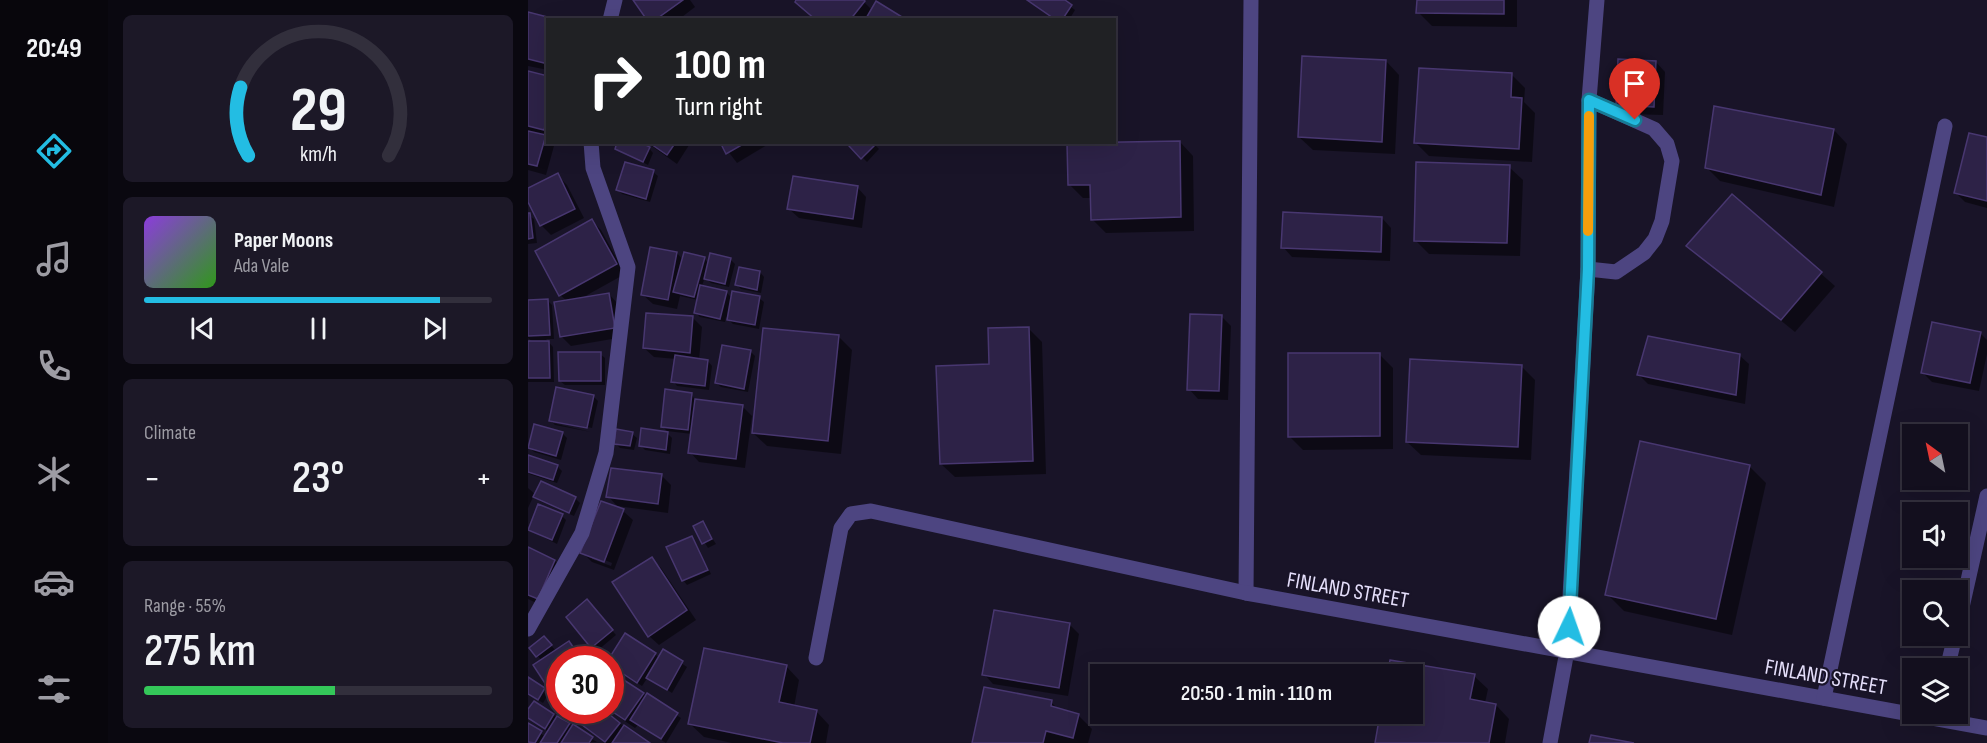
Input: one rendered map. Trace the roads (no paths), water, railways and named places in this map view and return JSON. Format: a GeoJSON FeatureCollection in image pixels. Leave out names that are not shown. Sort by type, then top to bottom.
{"type":"FeatureCollection","features":[{"type":"Feature","properties":{"kind":"street"},"geometry":{"type":"LineString","coordinates":[[610,18],[615,0]]}},
{"type":"Feature","properties":{"kind":"street"},"geometry":{"type":"LineString","coordinates":[[1246,593],[1251,0]]}},
{"type":"Feature","properties":{"kind":"street"},"geometry":{"type":"LineString","coordinates":[[1550,743],[1567,651],[1588,269],[1589,100],[1597,0]]}},
{"type":"Feature","properties":{"kind":"street"},"geometry":{"type":"LineString","coordinates":[[1588,269],[1616,272],[1644,253],[1655,239],[1662,221],[1672,161],[1666,144],[1654,129],[1589,100]]}},
{"type":"Feature","properties":{"kind":"street"},"geometry":{"type":"LineString","coordinates":[[1824,698],[1945,126]]}},
{"type":"Feature","properties":{"kind":"street"},"geometry":{"type":"LineString","coordinates":[[528,628],[582,533],[606,453],[628,267],[593,168],[591,144]]}},
{"type":"Feature","properties":{"kind":"street"},"geometry":{"type":"LineString","coordinates":[[1968,581],[1987,496]]}},
{"type":"Feature","properties":{"kind":"street","name":"FINLAND STREET"},"geometry":{"type":"LineString","coordinates":[[816,658],[841,528],[851,514],[871,511],[1246,593],[1902,710]]}},
{"type":"Feature","properties":{"kind":"street","name":"FINLAND STREET"},"geometry":{"type":"LineString","coordinates":[[1968,723],[1987,728]]}}]}
